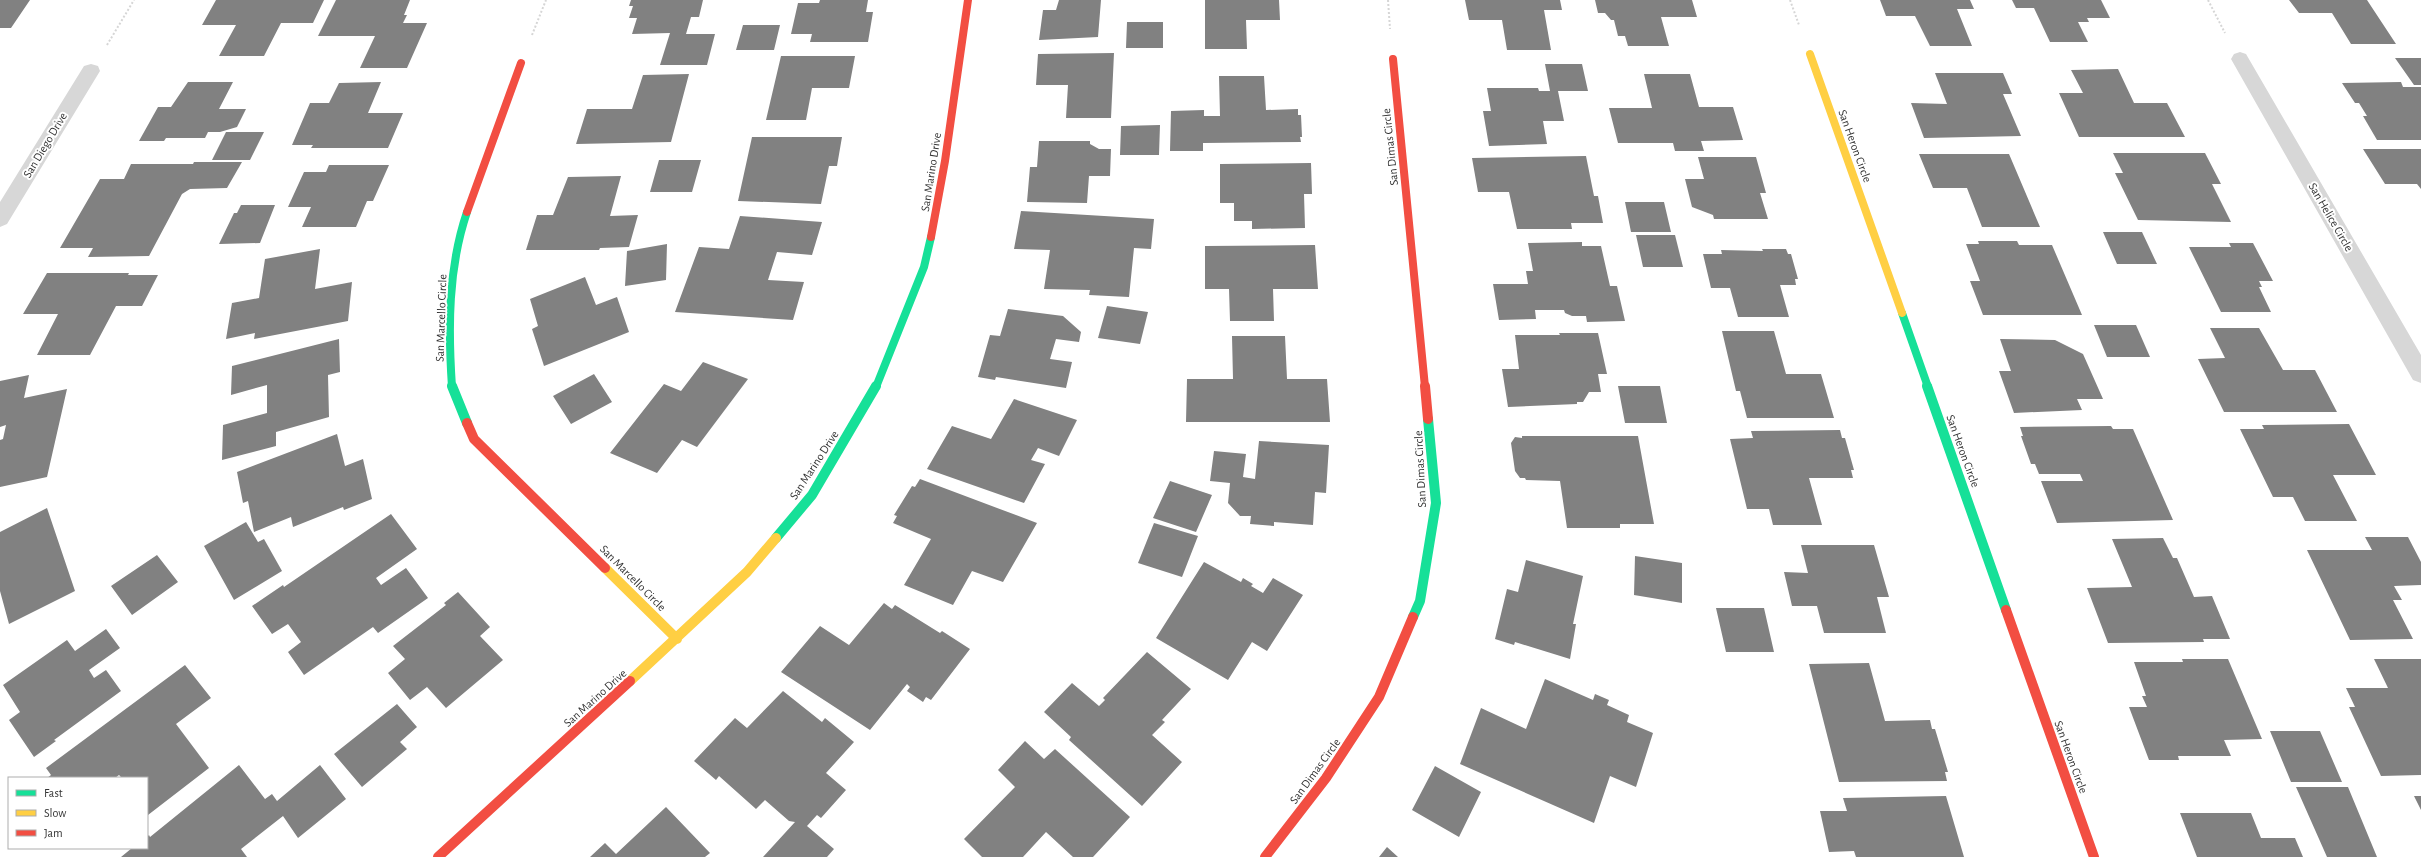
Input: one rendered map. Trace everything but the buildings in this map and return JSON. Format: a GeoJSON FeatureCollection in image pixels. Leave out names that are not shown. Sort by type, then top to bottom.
{"type":"FeatureCollection","features":[{"type":"Feature","properties":{"kind":"street","name":"San Marino Drive"},"geometry":{"type":"LineString","coordinates":[[438,857],[677,639],[747,572],[812,495],[872,396],[926,259],[944,168],[968,0]]}},
{"type":"Feature","properties":{"kind":"street","name":"San Heron Circle"},"geometry":{"type":"LineString","coordinates":[[1810,54],[2094,857]]}},
{"type":"Feature","properties":{"kind":"street","name":"San Dimas Circle"},"geometry":{"type":"LineString","coordinates":[[1265,857],[1326,778],[1379,697],[1420,601],[1436,504],[1393,59]]}},
{"type":"Feature","properties":{"kind":"street","name":"San Helice Circle"},"geometry":{"type":"LineString","coordinates":[[2240,60],[2421,374]]}},
{"type":"Feature","properties":{"kind":"street","name":"San Marcello Circle"},"geometry":{"type":"LineString","coordinates":[[521,63],[458,238],[451,302],[449,346],[452,388],[474,439],[677,639]]}},
{"type":"Feature","properties":{"kind":"street","name":"San Diego Drive"},"geometry":{"type":"LineString","coordinates":[[0,219],[91,70]]}},
{"type":"Feature","properties":{"kind":"path"},"geometry":{"type":"LineString","coordinates":[[91,70],[134,0]]}},
{"type":"Feature","properties":{"kind":"path"},"geometry":{"type":"LineString","coordinates":[[521,63],[546,0]]}},
{"type":"Feature","properties":{"kind":"path"},"geometry":{"type":"LineString","coordinates":[[2208,0],[2240,60]]}},
{"type":"Feature","properties":{"kind":"traffic: fast"},"geometry":{"type":"LineString","coordinates":[[467,212],[458,238],[451,295],[449,346],[452,388],[467,423]]}},
{"type":"Feature","properties":{"kind":"traffic: fast"},"geometry":{"type":"LineString","coordinates":[[776,538],[812,495],[872,396],[924,267],[931,237]]}},
{"type":"Feature","properties":{"kind":"traffic: fast"},"geometry":{"type":"LineString","coordinates":[[1902,313],[2006,610]]}},
{"type":"Feature","properties":{"kind":"traffic: fast"},"geometry":{"type":"LineString","coordinates":[[1413,617],[1420,601],[1436,503],[1428,419]]}},
{"type":"Feature","properties":{"kind":"traffic: slow"},"geometry":{"type":"LineString","coordinates":[[1810,54],[1902,313]]}},
{"type":"Feature","properties":{"kind":"traffic: slow"},"geometry":{"type":"LineString","coordinates":[[630,681],[747,572],[776,538]]}},
{"type":"Feature","properties":{"kind":"traffic: slow"},"geometry":{"type":"LineString","coordinates":[[605,568],[677,639]]}},
{"type":"Feature","properties":{"kind":"traffic: jam"},"geometry":{"type":"LineString","coordinates":[[931,237],[945,161],[968,0]]}},
{"type":"Feature","properties":{"kind":"traffic: jam"},"geometry":{"type":"LineString","coordinates":[[1393,59],[1428,419]]}},
{"type":"Feature","properties":{"kind":"traffic: jam"},"geometry":{"type":"LineString","coordinates":[[467,212],[521,63]]}},
{"type":"Feature","properties":{"kind":"traffic: jam"},"geometry":{"type":"LineString","coordinates":[[467,423],[474,439],[605,568]]}},
{"type":"Feature","properties":{"kind":"traffic: jam"},"geometry":{"type":"LineString","coordinates":[[2006,610],[2094,857]]}},
{"type":"Feature","properties":{"kind":"traffic: jam"},"geometry":{"type":"LineString","coordinates":[[1265,857],[1326,778],[1379,697],[1413,617]]}},
{"type":"Feature","properties":{"kind":"traffic: jam"},"geometry":{"type":"LineString","coordinates":[[438,857],[630,681]]}}]}
